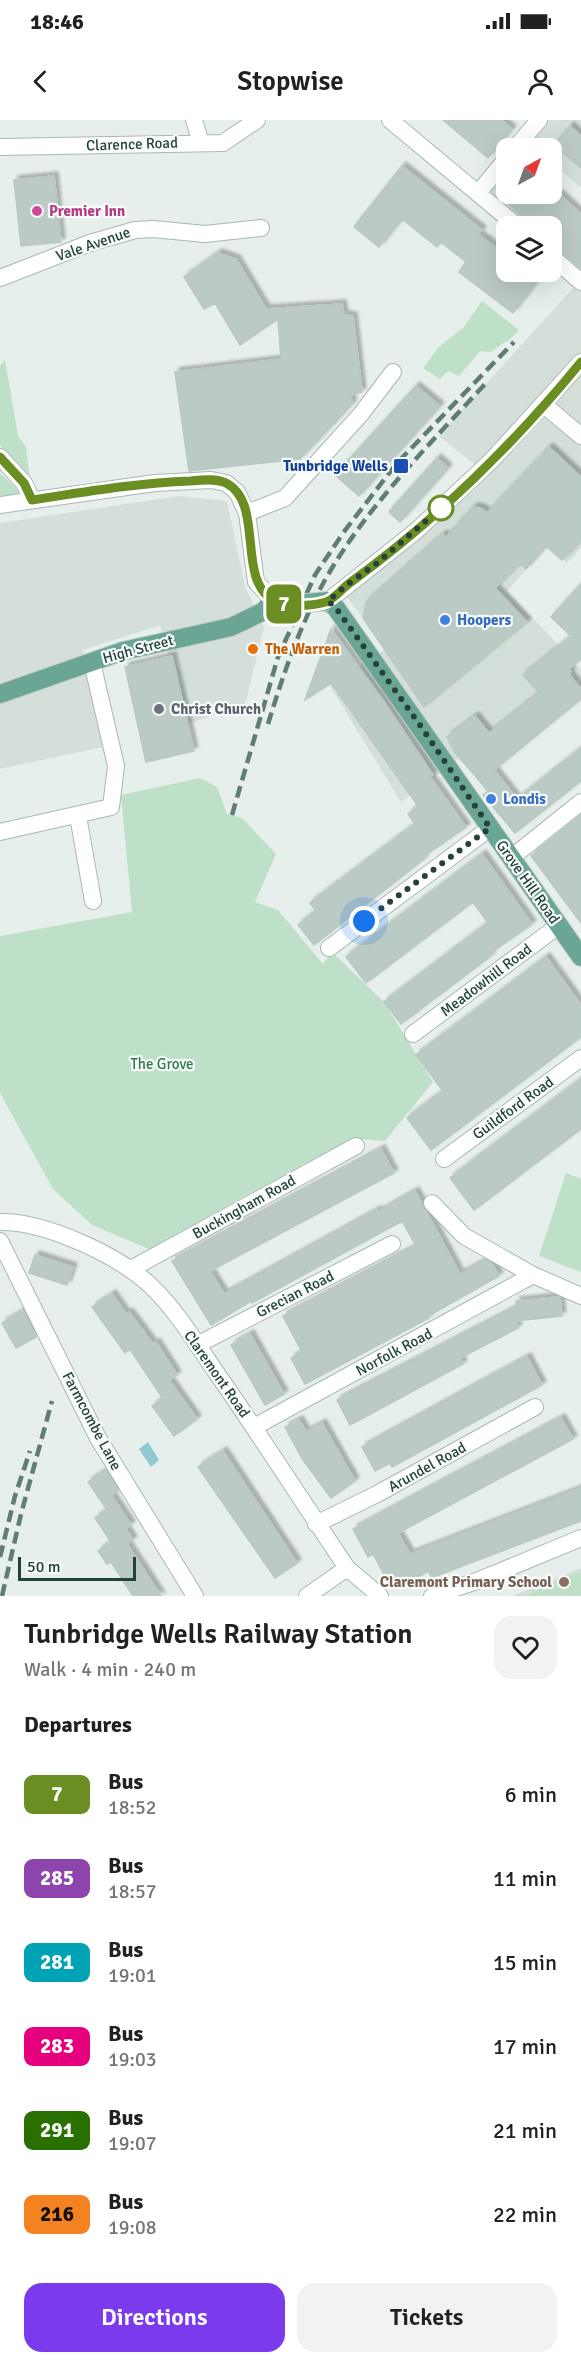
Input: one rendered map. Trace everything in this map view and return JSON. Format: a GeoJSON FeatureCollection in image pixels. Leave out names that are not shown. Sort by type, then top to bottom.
{"type":"FeatureCollection","features":[{"type":"Feature","properties":{"kind":"main road"},"geometry":{"type":"LineString","coordinates":[[273,600],[285,605],[328,601]]}},
{"type":"Feature","properties":{"kind":"main road","name":"High Street"},"geometry":{"type":"LineString","coordinates":[[0,694],[123,651],[231,627],[264,611],[273,600]]}},
{"type":"Feature","properties":{"kind":"main road","name":"Grove Hill Road"},"geometry":{"type":"LineString","coordinates":[[328,601],[336,608],[422,728],[558,926],[580,954]]}},
{"type":"Feature","properties":{"kind":"street"},"geometry":{"type":"LineString","coordinates":[[194,120],[201,143]]}},
{"type":"Feature","properties":{"kind":"street","name":"Clarence Road"},"geometry":{"type":"LineString","coordinates":[[0,147],[223,142],[257,120]]}},
{"type":"Feature","properties":{"kind":"street"},"geometry":{"type":"LineString","coordinates":[[390,120],[505,216]]}},
{"type":"Feature","properties":{"kind":"street"},"geometry":{"type":"LineString","coordinates":[[524,138],[539,120]]}},
{"type":"Feature","properties":{"kind":"street"},"geometry":{"type":"LineString","coordinates":[[478,193],[496,171]]}},
{"type":"Feature","properties":{"kind":"street","name":"Vale Avenue"},"geometry":{"type":"LineString","coordinates":[[0,278],[90,243],[135,230],[153,229],[205,234],[261,228]]}},
{"type":"Feature","properties":{"kind":"street"},"geometry":{"type":"LineString","coordinates":[[562,266],[581,282]]}},
{"type":"Feature","properties":{"kind":"street"},"geometry":{"type":"LineString","coordinates":[[328,601],[416,531],[492,460],[581,362]]}},
{"type":"Feature","properties":{"kind":"street"},"geometry":{"type":"LineString","coordinates":[[247,513],[285,498],[362,414],[393,372]]}},
{"type":"Feature","properties":{"kind":"street"},"geometry":{"type":"LineString","coordinates":[[544,405],[581,436]]}},
{"type":"Feature","properties":{"kind":"street"},"geometry":{"type":"LineString","coordinates":[[0,458],[24,483],[32,500]]}},
{"type":"Feature","properties":{"kind":"street"},"geometry":{"type":"LineString","coordinates":[[0,505],[155,483],[212,480],[226,483],[237,492],[247,513],[256,582],[273,600]]}},
{"type":"Feature","properties":{"kind":"street"},"geometry":{"type":"LineString","coordinates":[[0,832],[111,807],[116,766],[92,662]]}},
{"type":"Feature","properties":{"kind":"street"},"geometry":{"type":"LineString","coordinates":[[511,858],[581,801]]}},
{"type":"Feature","properties":{"kind":"street"},"geometry":{"type":"LineString","coordinates":[[78,816],[93,901]]}},
{"type":"Feature","properties":{"kind":"street"},"geometry":{"type":"LineString","coordinates":[[328,948],[490,828]]}},
{"type":"Feature","properties":{"kind":"street","name":"Meadowhill Road"},"geometry":{"type":"LineString","coordinates":[[413,1034],[558,926]]}},
{"type":"Feature","properties":{"kind":"street","name":"Guildford Road"},"geometry":{"type":"LineString","coordinates":[[444,1159],[581,1058]]}},
{"type":"Feature","properties":{"kind":"street","name":"Buckingham Road"},"geometry":{"type":"LineString","coordinates":[[131,1269],[356,1146]]}},
{"type":"Feature","properties":{"kind":"street"},"geometry":{"type":"LineString","coordinates":[[432,1203],[464,1236],[533,1275],[581,1296]]}},
{"type":"Feature","properties":{"kind":"street","name":"Claremont Road"},"geometry":{"type":"LineString","coordinates":[[0,1222],[28,1224],[64,1236],[131,1269],[168,1304],[254,1427],[347,1568],[374,1595]]}},
{"type":"Feature","properties":{"kind":"street","name":"Farmcombe Lane"},"geometry":{"type":"LineString","coordinates":[[0,1241],[98,1438],[195,1596]]}},
{"type":"Feature","properties":{"kind":"street","name":"Grecian Road"},"geometry":{"type":"LineString","coordinates":[[197,1345],[392,1244]]}},
{"type":"Feature","properties":{"kind":"street","name":"Norfolk Road"},"geometry":{"type":"LineString","coordinates":[[254,1427],[533,1275]]}},
{"type":"Feature","properties":{"kind":"street","name":"Arundel Road"},"geometry":{"type":"LineString","coordinates":[[316,1524],[377,1494],[535,1407]]}},
{"type":"Feature","properties":{"kind":"street"},"geometry":{"type":"LineString","coordinates":[[432,1596],[477,1581],[581,1538]]}},
{"type":"Feature","properties":{"kind":"street"},"geometry":{"type":"LineString","coordinates":[[307,1596],[347,1568]]}},
{"type":"Feature","properties":{"kind":"shaded area"},"geometry":{"type":"Polygon","coordinates":[[[541,120],[581,120],[581,188],[562,172],[562,138],[526,138],[541,120]]]}},
{"type":"Feature","properties":{"kind":"shaded area"},"geometry":{"type":"Polygon","coordinates":[[[496,173],[496,204],[507,204],[522,216],[496,216],[496,219],[473,199],[496,173]]]}},
{"type":"Feature","properties":{"kind":"shaded area"},"geometry":{"type":"Polygon","coordinates":[[[562,250],[581,266],[581,548],[567,563],[547,546],[507,591],[581,669],[581,685],[474,774],[458,759],[401,802],[330,686],[386,648],[347,597],[485,473],[439,436],[573,288],[562,278],[562,250]]]}},
{"type":"Feature","properties":{"kind":"shaded area"},"geometry":{"type":"Polygon","coordinates":[[[179,496],[227,501],[245,587],[264,627],[245,705],[187,724],[160,625],[83,650],[108,746],[0,769],[0,523],[179,496]]]}},
{"type":"Feature","properties":{"kind":"shaded area","name":"Claremont Primary School"},"geometry":{"type":"Polygon","coordinates":[[[581,1568],[581,1596],[512,1596],[581,1568]]]}},
{"type":"Feature","properties":{"kind":"green space"},"geometry":{"type":"Polygon","coordinates":[[[482,301],[519,330],[490,352],[480,351],[459,376],[448,371],[440,379],[423,368],[439,347],[464,327],[482,301]]]}},
{"type":"Feature","properties":{"kind":"green space"},"geometry":{"type":"Polygon","coordinates":[[[5,360],[18,436],[26,447],[30,479],[17,468],[0,445],[0,366],[5,360]]]}},
{"type":"Feature","properties":{"kind":"green space"},"geometry":{"type":"Polygon","coordinates":[[[0,473],[19,491],[17,496],[0,497],[0,473]]]}},
{"type":"Feature","properties":{"kind":"green space","name":"The Grove"},"geometry":{"type":"Polygon","coordinates":[[[200,778],[217,787],[227,814],[242,818],[276,854],[255,902],[278,910],[323,964],[332,952],[384,1002],[433,1082],[385,1141],[357,1139],[318,1156],[149,1249],[92,1225],[53,1189],[0,1093],[0,936],[132,912],[121,795],[200,778]]]}},
{"type":"Feature","properties":{"kind":"green space"},"geometry":{"type":"Polygon","coordinates":[[[566,1173],[581,1179],[581,1272],[539,1256],[566,1173]]]}},
{"type":"Feature","properties":{"kind":"green space","name":"Claremont Primary School"},"geometry":{"type":"Polygon","coordinates":[[[581,1572],[581,1596],[523,1596],[581,1572]]]}},
{"type":"Feature","properties":{"kind":"water"},"geometry":{"type":"Polygon","coordinates":[[[148,1442],[159,1460],[151,1467],[139,1449],[148,1442]]]}},
{"type":"Feature","properties":{"kind":"building"},"geometry":{"type":"Polygon","coordinates":[[[443,120],[501,120],[512,129],[505,138],[496,138],[496,148],[488,158],[443,120]]]}},
{"type":"Feature","properties":{"kind":"building"},"geometry":{"type":"Polygon","coordinates":[[[570,126],[581,136],[581,168],[562,152],[562,138],[560,138],[570,126]]]}},
{"type":"Feature","properties":{"kind":"building"},"geometry":{"type":"Polygon","coordinates":[[[402,166],[482,230],[478,234],[496,248],[496,282],[536,282],[513,313],[459,272],[466,262],[441,242],[437,247],[402,219],[379,247],[354,227],[402,166]]]}},
{"type":"Feature","properties":{"kind":"building","name":"Premier Inn"},"geometry":{"type":"Polygon","coordinates":[[[54,176],[61,242],[21,246],[14,180],[54,176]]]}},
{"type":"Feature","properties":{"kind":"building"},"geometry":{"type":"Polygon","coordinates":[[[562,197],[581,214],[581,268],[562,252],[562,216],[522,216],[508,204],[562,204],[562,197]]]}},
{"type":"Feature","properties":{"kind":"building"},"geometry":{"type":"Polygon","coordinates":[[[218,253],[236,259],[266,309],[342,304],[344,315],[353,316],[362,392],[351,395],[352,404],[300,459],[189,471],[175,372],[281,359],[278,319],[240,345],[215,303],[204,309],[184,277],[218,253]]]}},
{"type":"Feature","properties":{"kind":"building"},"geometry":{"type":"Polygon","coordinates":[[[416,386],[440,406],[359,496],[335,475],[416,386]]]}},
{"type":"Feature","properties":{"kind":"building"},"geometry":{"type":"Polygon","coordinates":[[[549,447],[581,477],[581,540],[562,560],[546,546],[526,569],[520,563],[495,588],[527,622],[424,707],[363,618],[366,602],[443,534],[446,537],[473,507],[481,508],[487,513],[549,447]]]}},
{"type":"Feature","properties":{"kind":"building"},"geometry":{"type":"Polygon","coordinates":[[[437,458],[448,468],[400,522],[389,512],[437,458]]]}},
{"type":"Feature","properties":{"kind":"building"},"geometry":{"type":"Polygon","coordinates":[[[581,584],[581,659],[569,669],[571,672],[569,674],[581,689],[581,699],[494,770],[517,799],[581,748],[581,781],[515,833],[483,795],[488,791],[454,751],[447,737],[475,716],[489,733],[539,693],[523,675],[571,636],[551,617],[581,584]]]}},
{"type":"Feature","properties":{"kind":"building"},"geometry":{"type":"Polygon","coordinates":[[[331,629],[384,702],[433,775],[430,777],[466,827],[423,857],[424,859],[314,945],[298,925],[316,911],[310,903],[415,824],[408,814],[418,806],[331,683],[305,700],[331,629]]]}},
{"type":"Feature","properties":{"kind":"building","name":"Christ Church"},"geometry":{"type":"Polygon","coordinates":[[[172,656],[194,751],[146,762],[125,667],[172,656]]]}},
{"type":"Feature","properties":{"kind":"building"},"geometry":{"type":"Polygon","coordinates":[[[581,815],[581,923],[531,856],[581,815]]]}},
{"type":"Feature","properties":{"kind":"building"},"geometry":{"type":"Polygon","coordinates":[[[482,854],[532,924],[489,954],[491,956],[401,1024],[384,1002],[488,923],[473,902],[366,983],[346,957],[482,854]]]}},
{"type":"Feature","properties":{"kind":"building"},"geometry":{"type":"Polygon","coordinates":[[[546,957],[581,1005],[581,1037],[431,1150],[407,1118],[443,1091],[416,1055],[546,957]]]}},
{"type":"Feature","properties":{"kind":"building"},"geometry":{"type":"Polygon","coordinates":[[[581,1079],[581,1129],[474,1210],[450,1178],[581,1079]]]}},
{"type":"Feature","properties":{"kind":"building"},"geometry":{"type":"Polygon","coordinates":[[[381,1149],[394,1173],[210,1271],[224,1294],[415,1191],[460,1274],[486,1260],[492,1264],[499,1276],[428,1316],[429,1318],[305,1384],[291,1358],[302,1352],[283,1316],[416,1246],[402,1221],[252,1303],[251,1301],[211,1325],[172,1261],[381,1149]]]}},
{"type":"Feature","properties":{"kind":"building"},"geometry":{"type":"Polygon","coordinates":[[[35,1255],[73,1267],[67,1285],[29,1273],[35,1255]]]}},
{"type":"Feature","properties":{"kind":"building"},"geometry":{"type":"Polygon","coordinates":[[[112,1294],[126,1314],[129,1312],[153,1344],[156,1342],[177,1375],[169,1380],[197,1419],[174,1436],[152,1406],[163,1399],[130,1349],[125,1353],[92,1307],[112,1294]]]}},
{"type":"Feature","properties":{"kind":"building"},"geometry":{"type":"Polygon","coordinates":[[[558,1297],[562,1316],[515,1321],[518,1328],[460,1358],[463,1364],[350,1425],[337,1400],[517,1307],[516,1301],[558,1297]]]}},
{"type":"Feature","properties":{"kind":"building"},"geometry":{"type":"Polygon","coordinates":[[[23,1311],[36,1337],[16,1348],[2,1323],[23,1311]]]}},
{"type":"Feature","properties":{"kind":"building"},"geometry":{"type":"Polygon","coordinates":[[[250,1334],[284,1394],[265,1405],[231,1345],[250,1334]]]}},
{"type":"Feature","properties":{"kind":"building"},"geometry":{"type":"Polygon","coordinates":[[[527,1357],[542,1385],[392,1467],[390,1463],[375,1471],[362,1447],[527,1357]]]}},
{"type":"Feature","properties":{"kind":"building"},"geometry":{"type":"Polygon","coordinates":[[[561,1418],[573,1439],[398,1533],[410,1554],[581,1488],[581,1521],[431,1578],[429,1571],[403,1585],[399,1576],[388,1582],[373,1554],[368,1557],[353,1529],[561,1418]]]}},
{"type":"Feature","properties":{"kind":"building"},"geometry":{"type":"Polygon","coordinates":[[[299,1420],[306,1432],[322,1423],[355,1481],[331,1498],[303,1460],[285,1427],[299,1420]]]}},
{"type":"Feature","properties":{"kind":"building"},"geometry":{"type":"Polygon","coordinates":[[[223,1451],[297,1563],[275,1578],[198,1467],[223,1451]]]}},
{"type":"Feature","properties":{"kind":"building"},"geometry":{"type":"Polygon","coordinates":[[[106,1470],[118,1491],[111,1495],[131,1525],[125,1528],[133,1540],[127,1544],[161,1596],[133,1596],[111,1562],[107,1564],[98,1551],[111,1542],[95,1518],[107,1510],[88,1482],[106,1470]]]}},
{"type":"Feature","properties":{"kind":"railway"},"geometry":{"type":"LineString","coordinates":[[232,815],[278,657],[315,575],[343,533],[397,463],[514,342]]}},
{"type":"Feature","properties":{"kind":"railway"},"geometry":{"type":"LineString","coordinates":[[268,724],[300,632],[316,597],[341,553],[400,477],[486,383]]}},
{"type":"Feature","properties":{"kind":"railway"},"geometry":{"type":"LineString","coordinates":[[2,1596],[21,1514],[52,1401]]}},
{"type":"Feature","properties":{"kind":"railway"},"geometry":{"type":"LineString","coordinates":[[0,1557],[15,1496],[30,1451]]}},
{"type":"Feature","properties":{"kind":"bus line","name":"7"},"geometry":{"type":"LineString","coordinates":[[0,457],[24,483],[32,500],[155,483],[212,480],[226,483],[237,492],[247,513],[256,582],[263,592],[273,600],[285,605],[328,601],[416,531],[492,460],[581,362]]}},
{"type":"Feature","properties":{"kind":"place","name":"Premier Inn"},"geometry":{"type":"Point","coordinates":[37,211]}},
{"type":"Feature","properties":{"kind":"place","name":"Tunbridge Wells"},"geometry":{"type":"Point","coordinates":[401,466]}},
{"type":"Feature","properties":{"kind":"place","name":"Hoopers"},"geometry":{"type":"Point","coordinates":[445,620]}},
{"type":"Feature","properties":{"kind":"place","name":"The Warren"},"geometry":{"type":"Point","coordinates":[253,649]}},
{"type":"Feature","properties":{"kind":"place","name":"Christ Church"},"geometry":{"type":"Point","coordinates":[159,709]}},
{"type":"Feature","properties":{"kind":"place","name":"Londis"},"geometry":{"type":"Point","coordinates":[491,799]}},
{"type":"Feature","properties":{"kind":"place","name":"Claremont Primary School"},"geometry":{"type":"Point","coordinates":[564,1582]}},
{"type":"Feature","properties":{"kind":"route"},"geometry":{"type":"LineString","coordinates":[[364,921],[490,828],[422,728],[336,608],[328,601],[376,564],[441,508]]}}]}
